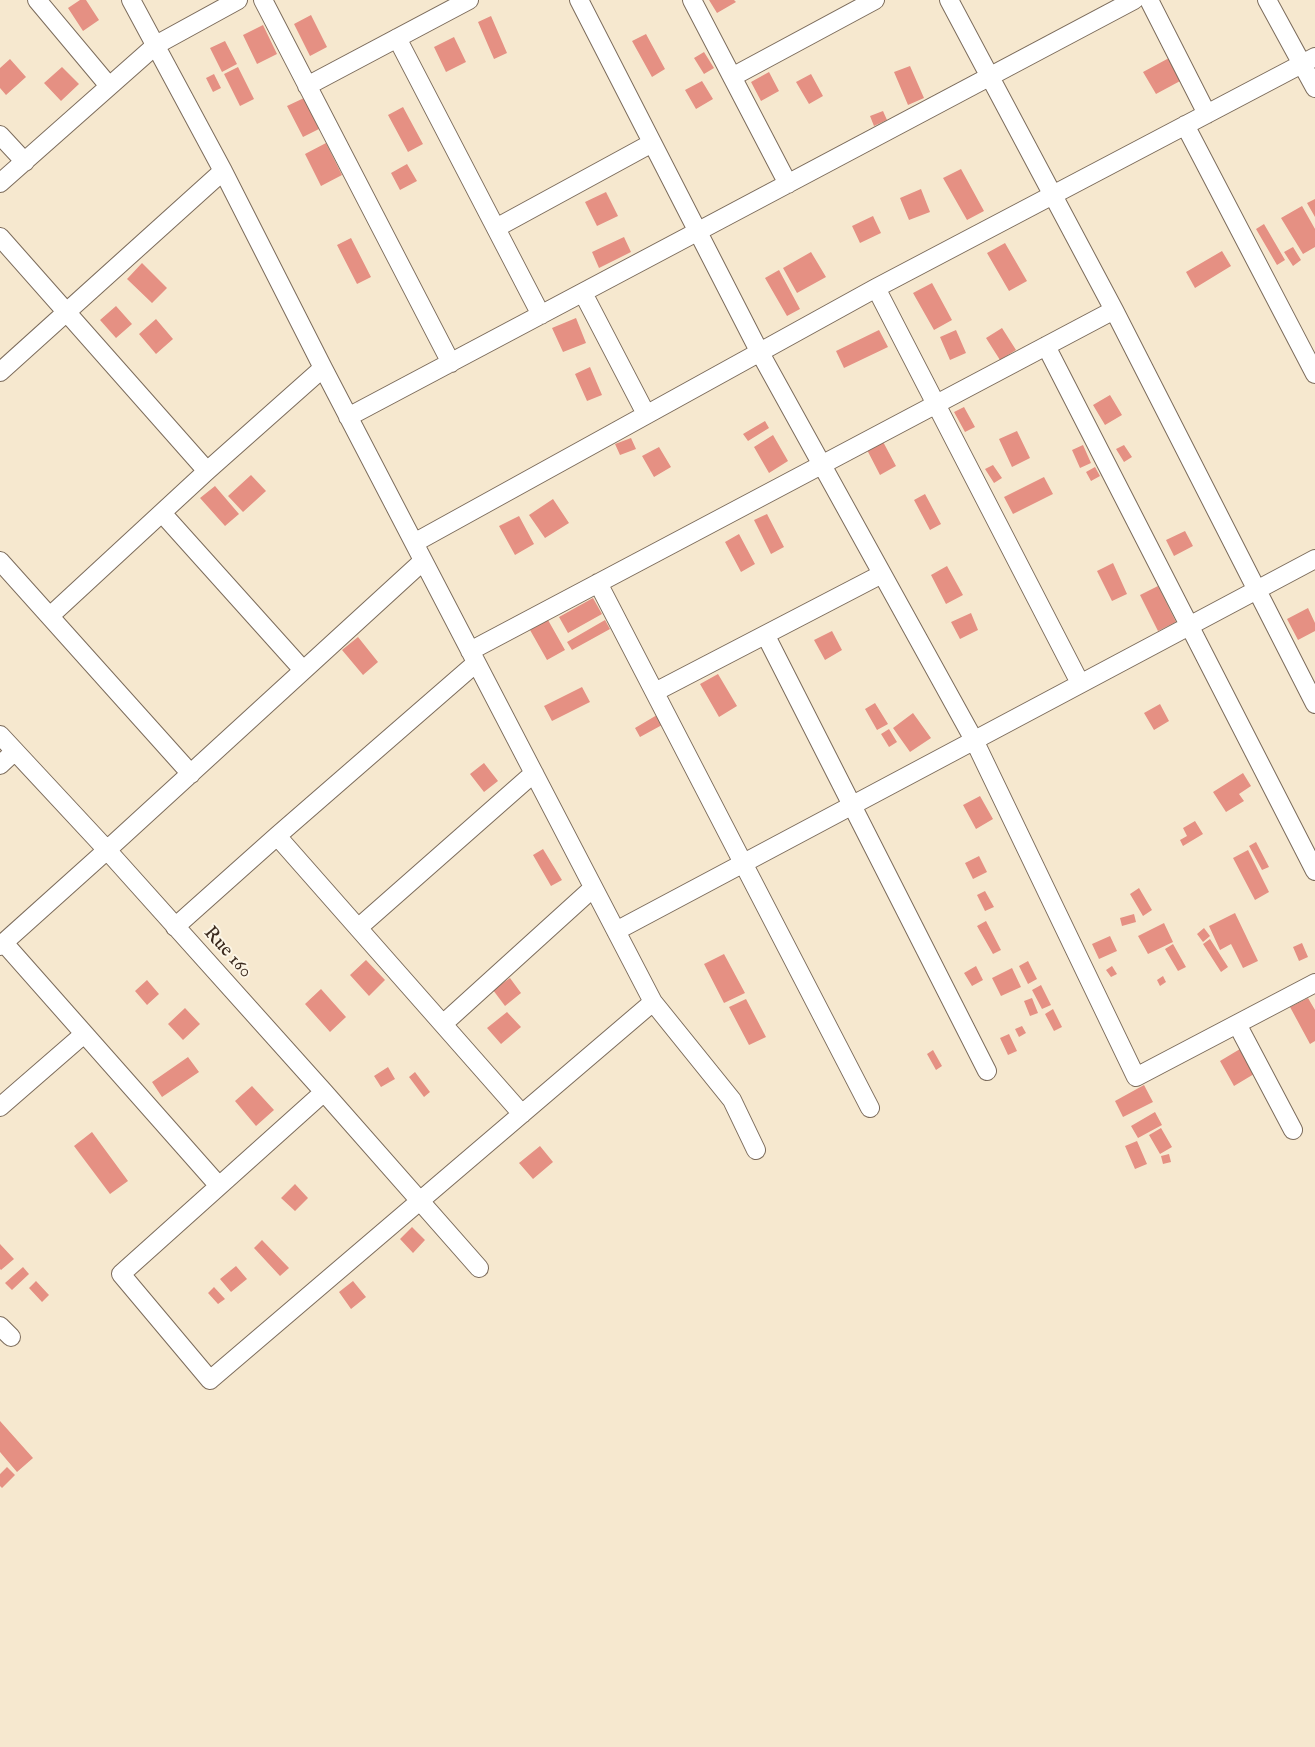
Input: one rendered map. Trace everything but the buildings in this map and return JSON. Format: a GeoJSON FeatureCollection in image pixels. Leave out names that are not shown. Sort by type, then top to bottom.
{"type":"FeatureCollection","features":[{"type":"Feature","properties":{"kind":"street"},"geometry":{"type":"LineString","coordinates":[[37,0],[109,86]]}},
{"type":"Feature","properties":{"kind":"street"},"geometry":{"type":"LineString","coordinates":[[131,0],[223,172],[348,418],[652,1002],[732,1100],[756,1150]]}},
{"type":"Feature","properties":{"kind":"street"},"geometry":{"type":"LineString","coordinates":[[0,183],[156,46],[238,0]]}},
{"type":"Feature","properties":{"kind":"street"},"geometry":{"type":"LineString","coordinates":[[263,0],[451,363]]}},
{"type":"Feature","properties":{"kind":"street"},"geometry":{"type":"LineString","coordinates":[[307,86],[469,0]]}},
{"type":"Feature","properties":{"kind":"street"},"geometry":{"type":"LineString","coordinates":[[578,0],[759,351],[974,740],[1136,1077],[1315,983]]}},
{"type":"Feature","properties":{"kind":"street"},"geometry":{"type":"LineString","coordinates":[[692,0],[788,184]]}},
{"type":"Feature","properties":{"kind":"street"},"geometry":{"type":"LineString","coordinates":[[732,77],[875,0]]}},
{"type":"Feature","properties":{"kind":"street"},"geometry":{"type":"LineString","coordinates":[[949,0],[1114,310],[1315,704]]}},
{"type":"Feature","properties":{"kind":"street"},"geometry":{"type":"LineString","coordinates":[[348,418],[1134,0]]}},
{"type":"Feature","properties":{"kind":"street"},"geometry":{"type":"LineString","coordinates":[[1149,0],[1207,114]]}},
{"type":"Feature","properties":{"kind":"street"},"geometry":{"type":"LineString","coordinates":[[1267,0],[1308,61],[1315,88]]}},
{"type":"Feature","properties":{"kind":"street"},"geometry":{"type":"LineString","coordinates":[[397,38],[541,315]]}},
{"type":"Feature","properties":{"kind":"street"},"geometry":{"type":"LineString","coordinates":[[414,543],[759,351],[1308,61]]}},
{"type":"Feature","properties":{"kind":"street"},"geometry":{"type":"LineString","coordinates":[[1185,125],[1315,374]]}},
{"type":"Feature","properties":{"kind":"street"},"geometry":{"type":"LineString","coordinates":[[0,135],[25,162]]}},
{"type":"Feature","properties":{"kind":"street"},"geometry":{"type":"LineString","coordinates":[[496,228],[652,143]]}},
{"type":"Feature","properties":{"kind":"street"},"geometry":{"type":"LineString","coordinates":[[0,372],[223,172]]}},
{"type":"Feature","properties":{"kind":"street"},"geometry":{"type":"LineString","coordinates":[[0,237],[207,471]]}},
{"type":"Feature","properties":{"kind":"street"},"geometry":{"type":"LineString","coordinates":[[876,288],[1080,684]]}},
{"type":"Feature","properties":{"kind":"street"},"geometry":{"type":"LineString","coordinates":[[583,293],[646,414]]}},
{"type":"Feature","properties":{"kind":"street"},"geometry":{"type":"LineString","coordinates":[[175,926],[277,836],[473,657],[598,583],[1114,310]]}},
{"type":"Feature","properties":{"kind":"street"},"geometry":{"type":"LineString","coordinates":[[1046,346],[1315,871]]}},
{"type":"Feature","properties":{"kind":"street"},"geometry":{"type":"LineString","coordinates":[[50,616],[207,471],[323,368]]}},
{"type":"Feature","properties":{"kind":"street"},"geometry":{"type":"LineString","coordinates":[[162,513],[303,670]]}},
{"type":"Feature","properties":{"kind":"street"},"geometry":{"type":"LineString","coordinates":[[0,561],[191,774]]}},
{"type":"Feature","properties":{"kind":"street"},"geometry":{"type":"LineString","coordinates":[[219,1186],[2,944],[423,561]]}},
{"type":"Feature","properties":{"kind":"street"},"geometry":{"type":"LineString","coordinates":[[616,931],[1189,625],[1256,591],[1313,566]]}},
{"type":"Feature","properties":{"kind":"street"},"geometry":{"type":"LineString","coordinates":[[655,692],[766,636],[882,574]]}},
{"type":"Feature","properties":{"kind":"street"},"geometry":{"type":"LineString","coordinates":[[598,583],[870,1108]]}},
{"type":"Feature","properties":{"kind":"street"},"geometry":{"type":"LineString","coordinates":[[766,636],[987,1071]]}},
{"type":"Feature","properties":{"kind":"street","name":"Rue 160"},"geometry":{"type":"LineString","coordinates":[[0,735],[107,850],[479,1268]]}},
{"type":"Feature","properties":{"kind":"street"},"geometry":{"type":"LineString","coordinates":[[0,765],[15,751]]}},
{"type":"Feature","properties":{"kind":"street"},"geometry":{"type":"LineString","coordinates":[[358,928],[534,774]]}},
{"type":"Feature","properties":{"kind":"street"},"geometry":{"type":"LineString","coordinates":[[277,836],[522,1114]]}},
{"type":"Feature","properties":{"kind":"street"},"geometry":{"type":"LineString","coordinates":[[443,1024],[593,888]]}},
{"type":"Feature","properties":{"kind":"street"},"geometry":{"type":"LineString","coordinates":[[324,1092],[121,1274],[210,1380],[652,1002]]}},
{"type":"Feature","properties":{"kind":"street"},"geometry":{"type":"LineString","coordinates":[[1237,1024],[1293,1130]]}},
{"type":"Feature","properties":{"kind":"street"},"geometry":{"type":"LineString","coordinates":[[0,1107],[84,1034]]}}]}
